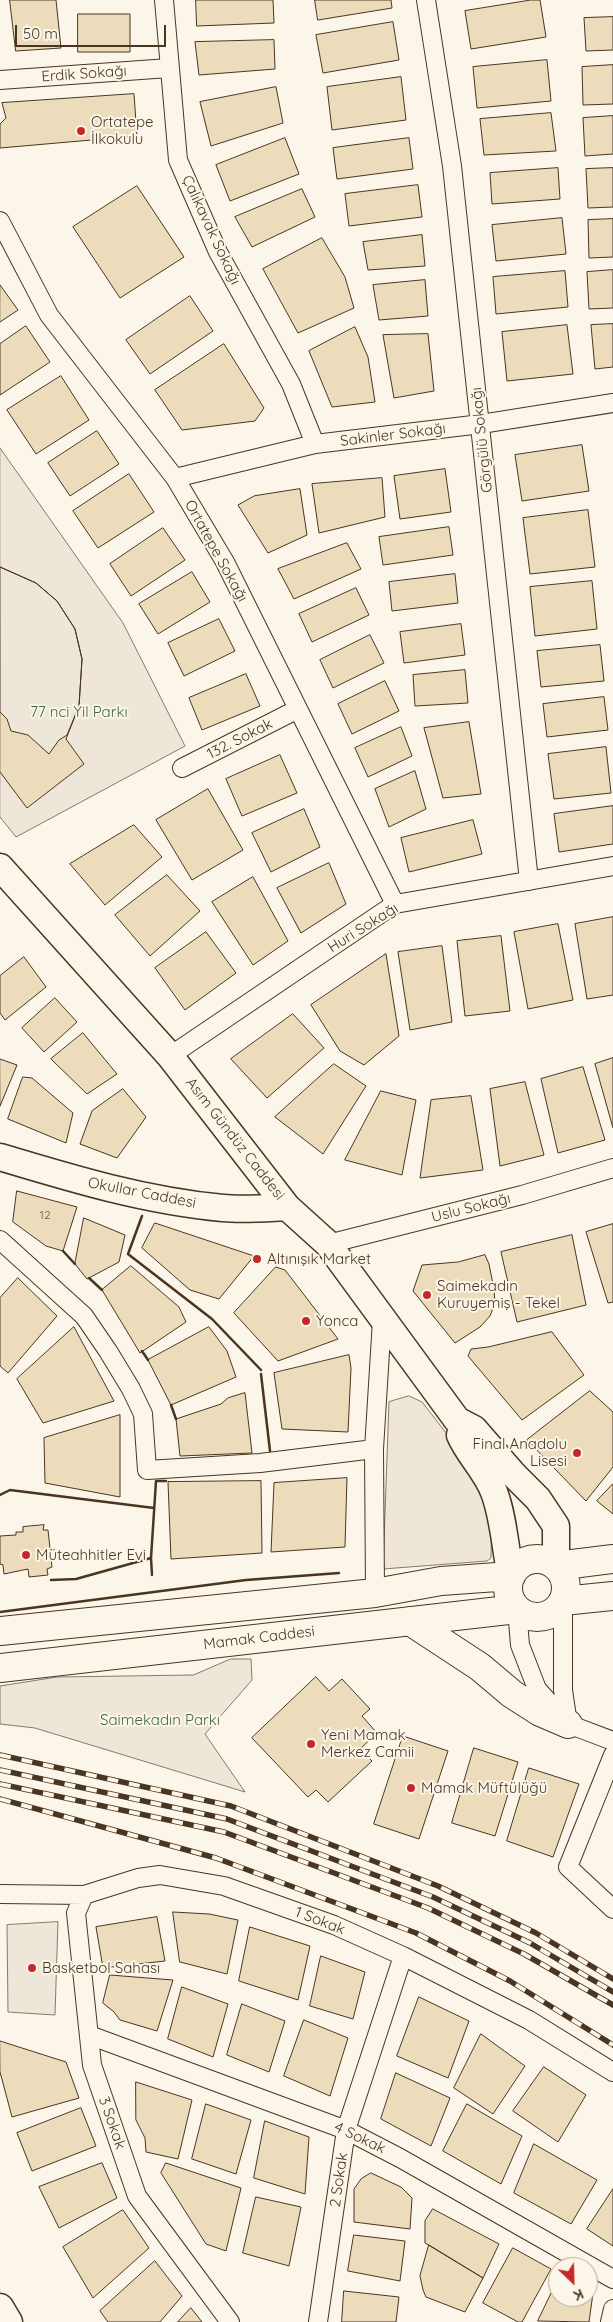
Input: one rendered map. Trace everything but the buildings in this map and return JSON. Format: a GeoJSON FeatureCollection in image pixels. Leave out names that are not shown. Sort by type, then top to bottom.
{"type":"FeatureCollection","features":[{"type":"Feature","properties":{"kind":"main road"},"geometry":{"type":"LineString","coordinates":[[556,1566],[566,1581],[566,1594],[563,1601],[551,1614],[542,1616],[533,1617],[517,1609],[509,1595],[510,1576],[515,1569],[531,1560],[540,1559],[556,1566],[613,1559]]}},
{"type":"Feature","properties":{"kind":"main road"},"geometry":{"type":"LineString","coordinates":[[0,1631],[375,1592],[441,1581],[510,1576]]}},
{"type":"Feature","properties":{"kind":"main road"},"geometry":{"type":"LineString","coordinates":[[563,1601],[613,1596]]}},
{"type":"Feature","properties":{"kind":"main road","name":"Mamak Caddesi"},"geometry":{"type":"LineString","coordinates":[[0,1668],[517,1609]]}},
{"type":"Feature","properties":{"kind":"main road"},"geometry":{"type":"LineString","coordinates":[[410,1621],[480,1667],[512,1694],[540,1712],[568,1724]]}},
{"type":"Feature","properties":{"kind":"street","name":"Çalıkavak Sokağı"},"geometry":{"type":"LineString","coordinates":[[164,0],[178,160],[218,252],[292,384],[315,444]]}},
{"type":"Feature","properties":{"kind":"street","name":"Görgülü Sokağı"},"geometry":{"type":"LineString","coordinates":[[426,0],[452,166],[529,880]]}},
{"type":"Feature","properties":{"kind":"street","name":"Erdik Sokağı"},"geometry":{"type":"LineString","coordinates":[[0,80],[169,68]]}},
{"type":"Feature","properties":{"kind":"street","name":"Ortatepe Sokağı"},"geometry":{"type":"LineString","coordinates":[[0,221],[49,315],[175,478],[225,562],[395,904]]}},
{"type":"Feature","properties":{"kind":"street","name":"Sakinler Sokağı"},"geometry":{"type":"LineString","coordinates":[[175,478],[315,444],[481,424],[613,403]]}},
{"type":"Feature","properties":{"kind":"street","name":"132. Sokak"},"geometry":{"type":"LineString","coordinates":[[182,768],[298,709]]}},
{"type":"Feature","properties":{"kind":"street","name":"Huri Sokağı"},"geometry":{"type":"LineString","coordinates":[[170,1056],[395,904],[613,866]]}},
{"type":"Feature","properties":{"kind":"street","name":"Asım Gündüz Caddesi"},"geometry":{"type":"LineString","coordinates":[[0,867],[170,1056],[288,1207],[328,1244],[457,1420],[474,1429],[514,1475],[538,1499],[556,1526],[556,1566]]}},
{"type":"Feature","properties":{"kind":"street","name":"Okullar Caddesi"},"geometry":{"type":"LineString","coordinates":[[0,1157],[89,1184],[146,1197],[224,1208],[288,1207]]}},
{"type":"Feature","properties":{"kind":"street","name":"Uslu Sokağı"},"geometry":{"type":"LineString","coordinates":[[328,1244],[522,1195],[613,1168]]}},
{"type":"Feature","properties":{"kind":"street"},"geometry":{"type":"LineString","coordinates":[[0,1240],[84,1316],[108,1350],[131,1389],[142,1414],[148,1470],[260,1463],[374,1449]]}},
{"type":"Feature","properties":{"kind":"street"},"geometry":{"type":"LineString","coordinates":[[375,1592],[374,1449],[382,1320]]}},
{"type":"Feature","properties":{"kind":"street","name":"Asım Gündüz Caddesi"},"geometry":{"type":"LineString","coordinates":[[457,1420],[457,1429],[462,1440],[478,1462],[494,1491],[500,1513],[510,1576]]}},
{"type":"Feature","properties":{"kind":"street"},"geometry":{"type":"LineString","coordinates":[[563,1601],[563,1690],[568,1724]]}},
{"type":"Feature","properties":{"kind":"street"},"geometry":{"type":"LineString","coordinates":[[517,1609],[520,1646],[537,1688],[568,1724],[613,1740]]}},
{"type":"Feature","properties":{"kind":"street"},"geometry":{"type":"LineString","coordinates":[[613,1755],[568,1867],[613,1909]]}},
{"type":"Feature","properties":{"kind":"street","name":"1 Sokak"},"geometry":{"type":"LineString","coordinates":[[0,1894],[84,1895],[138,1878],[160,1875],[224,1886],[334,1925],[403,1956],[530,2020],[613,2072]]}},
{"type":"Feature","properties":{"kind":"street","name":"3 Sokak"},"geometry":{"type":"LineString","coordinates":[[84,1895],[76,1913],[92,2065],[137,2196],[230,2322]]}},
{"type":"Feature","properties":{"kind":"street","name":"2 Sokak"},"geometry":{"type":"LineString","coordinates":[[318,2322],[346,2130],[403,1956]]}},
{"type":"Feature","properties":{"kind":"street","name":"4 Sokak"},"geometry":{"type":"LineString","coordinates":[[89,2035],[346,2130],[400,2158],[613,2279]]}},
{"type":"Feature","properties":{"kind":"street"},"geometry":{"type":"LineString","coordinates":[[0,2306],[9,2322]]}},
{"type":"Feature","properties":{"kind":"street"},"geometry":{"type":"LineString","coordinates":[[610,2322],[613,2308]]}},
{"type":"Feature","properties":{"kind":"green space","name":"77 nci Yil Parkı"},"geometry":{"type":"Polygon","coordinates":[[[0,448],[123,623],[185,746],[16,837],[0,817],[0,448]]]}},
{"type":"Feature","properties":{"kind":"green space"},"geometry":{"type":"Polygon","coordinates":[[[409,1396],[422,1402],[475,1470],[492,1509],[491,1558],[487,1561],[383,1569],[389,1402],[409,1396]]]}},
{"type":"Feature","properties":{"kind":"green space","name":"Saimekadın Parkı"},"geometry":{"type":"Polygon","coordinates":[[[231,1659],[251,1659],[252,1680],[205,1734],[245,1792],[35,1728],[0,1724],[0,1686],[57,1677],[193,1675],[231,1659]]]}},
{"type":"Feature","properties":{"kind":"green space","name":"Basketbol Sahası"},"geometry":{"type":"Polygon","coordinates":[[[58,1922],[55,2015],[8,2012],[7,1925],[58,1922]]]}},
{"type":"Feature","properties":{"kind":"railway"},"geometry":{"type":"LineString","coordinates":[[0,1755],[231,1806],[438,1886],[536,1933],[613,1979]]}},
{"type":"Feature","properties":{"kind":"railway"},"geometry":{"type":"LineString","coordinates":[[0,1770],[227,1819],[433,1897],[530,1943],[613,1992]]}},
{"type":"Feature","properties":{"kind":"railway"},"geometry":{"type":"LineString","coordinates":[[0,1784],[224,1832],[428,1908],[524,1954],[613,2005]]}},
{"type":"Feature","properties":{"kind":"railway"},"geometry":{"type":"LineString","coordinates":[[0,1799],[216,1858],[416,1933],[510,1981],[613,2045]]}},
{"type":"Feature","properties":{"kind":"wall"},"geometry":{"type":"LineString","coordinates":[[142,1216],[128,1254],[212,1319],[261,1370]]}},
{"type":"Feature","properties":{"kind":"wall"},"geometry":{"type":"LineString","coordinates":[[63,1251],[75,1264]]}},
{"type":"Feature","properties":{"kind":"wall"},"geometry":{"type":"LineString","coordinates":[[89,1278],[102,1290]]}},
{"type":"Feature","properties":{"kind":"wall"},"geometry":{"type":"LineString","coordinates":[[142,1351],[148,1360]]}},
{"type":"Feature","properties":{"kind":"wall"},"geometry":{"type":"LineString","coordinates":[[261,1374],[270,1451]]}},
{"type":"Feature","properties":{"kind":"wall"},"geometry":{"type":"LineString","coordinates":[[171,1405],[176,1419]]}},
{"type":"Feature","properties":{"kind":"wall"},"geometry":{"type":"LineString","coordinates":[[152,1575],[151,1558],[156,1481],[166,1481]]}},
{"type":"Feature","properties":{"kind":"wall"},"geometry":{"type":"LineString","coordinates":[[0,1495],[10,1490],[154,1508]]}},
{"type":"Feature","properties":{"kind":"wall"},"geometry":{"type":"LineString","coordinates":[[51,1580],[76,1579],[151,1558]]}},
{"type":"Feature","properties":{"kind":"wall"},"geometry":{"type":"LineString","coordinates":[[0,1612],[246,1580],[339,1573]]}},
{"type":"Feature","properties":{"kind":"place","name":"Ortatepe İlkokulu"},"geometry":{"type":"Point","coordinates":[81,131]}},
{"type":"Feature","properties":{"kind":"place","name":"Altınışık Market"},"geometry":{"type":"Point","coordinates":[257,1259]}},
{"type":"Feature","properties":{"kind":"place","name":"Saimekadın Kuruyemiş - Tekel"},"geometry":{"type":"Point","coordinates":[427,1295]}},
{"type":"Feature","properties":{"kind":"place","name":"Yonca"},"geometry":{"type":"Point","coordinates":[306,1321]}},
{"type":"Feature","properties":{"kind":"place","name":"Final Anadolu Lisesi"},"geometry":{"type":"Point","coordinates":[577,1453]}},
{"type":"Feature","properties":{"kind":"place","name":"Müteahhitler Evi"},"geometry":{"type":"Point","coordinates":[26,1555]}},
{"type":"Feature","properties":{"kind":"place","name":"Yeni Mamak Merkez Camii"},"geometry":{"type":"Point","coordinates":[311,1744]}},
{"type":"Feature","properties":{"kind":"place","name":"Mamak Müftülüğü"},"geometry":{"type":"Point","coordinates":[411,1788]}},
{"type":"Feature","properties":{"kind":"place","name":"Basketbol Sahası"},"geometry":{"type":"Point","coordinates":[32,1968]}}]}
